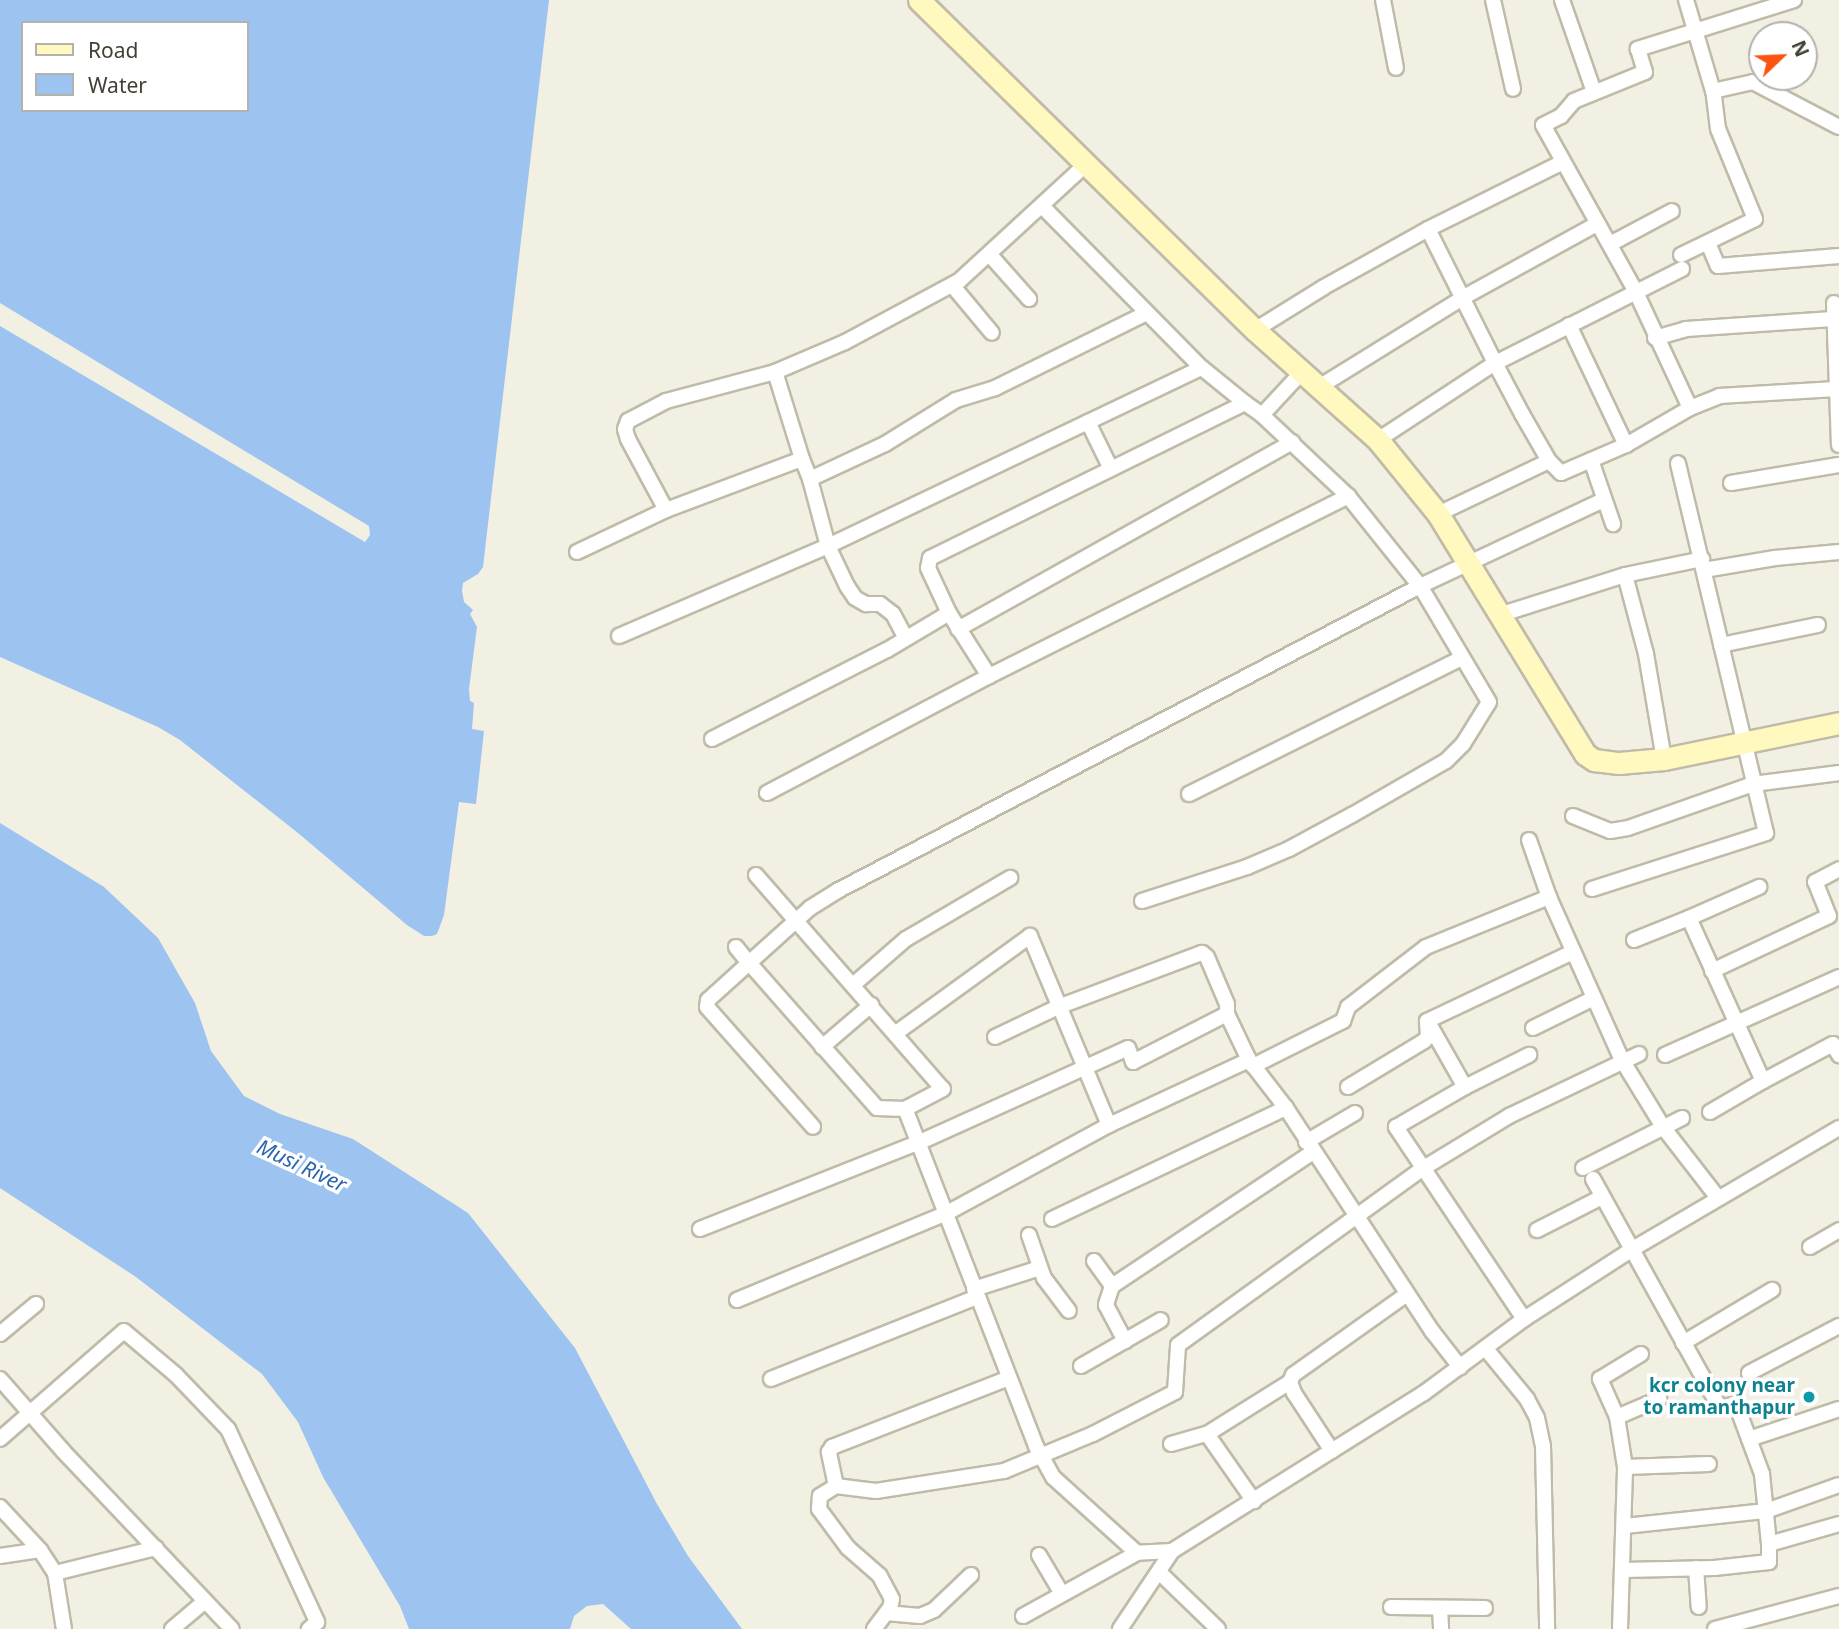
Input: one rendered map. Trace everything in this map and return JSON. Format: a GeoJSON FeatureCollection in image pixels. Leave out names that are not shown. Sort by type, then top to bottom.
{"type":"FeatureCollection","features":[{"type":"Feature","properties":{"kind":"street"},"geometry":{"type":"LineString","coordinates":[[1382,0],[1396,68]]}},
{"type":"Feature","properties":{"kind":"street"},"geometry":{"type":"LineString","coordinates":[[1493,0],[1513,89]]}},
{"type":"Feature","properties":{"kind":"street"},"geometry":{"type":"LineString","coordinates":[[1562,0],[1594,92]]}},
{"type":"Feature","properties":{"kind":"street"},"geometry":{"type":"LineString","coordinates":[[1378,440],[1495,363],[1635,290],[1708,243],[1755,219],[1718,129],[1713,90],[1686,0]]}},
{"type":"Feature","properties":{"kind":"street"},"geometry":{"type":"LineString","coordinates":[[1690,408],[1635,290],[1543,125],[1561,116],[1574,101],[1646,72],[1637,49],[1794,0]]}},
{"type":"Feature","properties":{"kind":"street"},"geometry":{"type":"LineString","coordinates":[[921,1],[1255,330],[1378,440],[1438,514],[1460,567],[1499,615],[1585,754],[1594,760],[1619,763],[1664,759],[1744,749],[1839,723]]}},
{"type":"Feature","properties":{"kind":"street"},"geometry":{"type":"LineString","coordinates":[[1713,90],[1753,82],[1839,127]]}},
{"type":"Feature","properties":{"kind":"street"},"geometry":{"type":"LineString","coordinates":[[1255,330],[1428,229],[1563,162]]}},
{"type":"Feature","properties":{"kind":"street"},"geometry":{"type":"LineString","coordinates":[[666,510],[628,439],[625,429],[628,421],[666,401],[775,372],[845,342],[952,285],[990,255],[1085,164]]}},
{"type":"Feature","properties":{"kind":"street"},"geometry":{"type":"LineString","coordinates":[[1045,202],[1147,313],[1202,368],[1245,403],[1266,410],[1292,442],[1348,496],[1425,584],[1462,658],[1489,702],[1463,744],[1446,761],[1289,849],[1247,867],[1142,901]]}},
{"type":"Feature","properties":{"kind":"street"},"geometry":{"type":"LineString","coordinates":[[1610,244],[1672,211]]}},
{"type":"Feature","properties":{"kind":"street"},"geometry":{"type":"LineString","coordinates":[[1320,387],[1464,297],[1597,224]]}},
{"type":"Feature","properties":{"kind":"street"},"geometry":{"type":"LineString","coordinates":[[1428,229],[1495,363],[1549,461],[1560,473],[1626,445],[1690,408],[1719,396],[1836,389]]}},
{"type":"Feature","properties":{"kind":"street"},"geometry":{"type":"LineString","coordinates":[[1708,243],[1718,266],[1839,256]]}},
{"type":"Feature","properties":{"kind":"street"},"geometry":{"type":"LineString","coordinates":[[990,255],[1029,299]]}},
{"type":"Feature","properties":{"kind":"street"},"geometry":{"type":"LineString","coordinates":[[952,285],[992,333]]}},
{"type":"Feature","properties":{"kind":"street"},"geometry":{"type":"LineString","coordinates":[[1834,303],[1839,445]]}},
{"type":"Feature","properties":{"kind":"street"},"geometry":{"type":"LineString","coordinates":[[810,479],[885,444],[956,400],[995,388],[1147,313]]}},
{"type":"Feature","properties":{"kind":"street"},"geometry":{"type":"LineString","coordinates":[[1656,338],[1686,329],[1833,319]]}},
{"type":"Feature","properties":{"kind":"street"},"geometry":{"type":"LineString","coordinates":[[1569,324],[1626,445]]}},
{"type":"Feature","properties":{"kind":"street"},"geometry":{"type":"LineString","coordinates":[[619,636],[828,545],[1202,368]]}},
{"type":"Feature","properties":{"kind":"street"},"geometry":{"type":"LineString","coordinates":[[775,372],[810,479],[828,545],[855,598],[866,604],[880,604],[893,614],[906,638]]}},
{"type":"Feature","properties":{"kind":"street"},"geometry":{"type":"LineString","coordinates":[[1266,410],[1302,372]]}},
{"type":"Feature","properties":{"kind":"street"},"geometry":{"type":"LineString","coordinates":[[989,676],[949,613],[928,568],[930,558],[1245,403]]}},
{"type":"Feature","properties":{"kind":"street"},"geometry":{"type":"LineString","coordinates":[[1088,422],[1111,469]]}},
{"type":"Feature","properties":{"kind":"street"},"geometry":{"type":"LineString","coordinates":[[958,629],[1292,442]]}},
{"type":"Feature","properties":{"kind":"street"},"geometry":{"type":"LineString","coordinates":[[577,552],[666,510],[802,459]]}},
{"type":"Feature","properties":{"kind":"street"},"geometry":{"type":"LineString","coordinates":[[1591,460],[1613,524]]}},
{"type":"Feature","properties":{"kind":"street"},"geometry":{"type":"LineString","coordinates":[[1438,514],[1549,461]]}},
{"type":"Feature","properties":{"kind":"street"},"geometry":{"type":"LineString","coordinates":[[1592,889],[1766,833],[1678,463]]}},
{"type":"Feature","properties":{"kind":"street"},"geometry":{"type":"LineString","coordinates":[[1731,483],[1839,464]]}},
{"type":"Feature","properties":{"kind":"street"},"geometry":{"type":"LineString","coordinates":[[767,793],[989,676],[1348,496]]}},
{"type":"Feature","properties":{"kind":"street"},"geometry":{"type":"LineString","coordinates":[[813,1127],[707,1007],[708,1000],[796,920],[839,890],[1425,584],[1604,500]]}},
{"type":"Feature","properties":{"kind":"street"},"geometry":{"type":"LineString","coordinates":[[1499,615],[1625,575],[1839,552]]}},
{"type":"Feature","properties":{"kind":"street"},"geometry":{"type":"LineString","coordinates":[[1625,575],[1646,653],[1664,759]]}},
{"type":"Feature","properties":{"kind":"street"},"geometry":{"type":"LineString","coordinates":[[712,739],[949,613]]}},
{"type":"Feature","properties":{"kind":"street"},"geometry":{"type":"LineString","coordinates":[[1721,645],[1818,625]]}},
{"type":"Feature","properties":{"kind":"street"},"geometry":{"type":"LineString","coordinates":[[1189,794],[1462,658]]}},
{"type":"Feature","properties":{"kind":"street"},"geometry":{"type":"LineString","coordinates":[[1573,816],[1610,831],[1628,828],[1752,780],[1839,773]]}},
{"type":"Feature","properties":{"kind":"street"},"geometry":{"type":"LineString","coordinates":[[1529,839],[1549,897],[1622,1060],[1663,1127],[1718,1198]]}},
{"type":"Feature","properties":{"kind":"street"},"geometry":{"type":"LineString","coordinates":[[1712,971],[1829,916],[1815,882],[1839,869]]}},
{"type":"Feature","properties":{"kind":"street"},"geometry":{"type":"LineString","coordinates":[[736,947],[877,1108],[905,1109],[943,1089],[756,875]]}},
{"type":"Feature","properties":{"kind":"street"},"geometry":{"type":"LineString","coordinates":[[853,985],[906,939],[1010,878]]}},
{"type":"Feature","properties":{"kind":"street"},"geometry":{"type":"LineString","coordinates":[[1634,940],[1759,887]]}},
{"type":"Feature","properties":{"kind":"street"},"geometry":{"type":"LineString","coordinates":[[737,1300],[945,1214],[1109,1125],[1343,1021],[1348,1007],[1426,947],[1549,897]]}},
{"type":"Feature","properties":{"kind":"street"},"geometry":{"type":"LineString","coordinates":[[1689,918],[1763,1081]]}},
{"type":"Feature","properties":{"kind":"street"},"geometry":{"type":"LineString","coordinates":[[895,1033],[1030,936],[1109,1125]]}},
{"type":"Feature","properties":{"kind":"street"},"geometry":{"type":"LineString","coordinates":[[1427,1021],[1573,952]]}},
{"type":"Feature","properties":{"kind":"street"},"geometry":{"type":"LineString","coordinates":[[995,1037],[1058,1007],[1202,953],[1207,957],[1227,1004],[1227,1014],[1251,1063],[1286,1108],[1407,1294],[1460,1367]]}},
{"type":"Feature","properties":{"kind":"street"},"geometry":{"type":"LineString","coordinates":[[1665,1055],[1839,978]]}},
{"type":"Feature","properties":{"kind":"street"},"geometry":{"type":"LineString","coordinates":[[1533,1028],[1594,998]]}},
{"type":"Feature","properties":{"kind":"street"},"geometry":{"type":"LineString","coordinates":[[822,1048],[871,1005]]}},
{"type":"Feature","properties":{"kind":"street"},"geometry":{"type":"LineString","coordinates":[[700,1229],[920,1142],[1128,1048],[1133,1062],[1227,1014]]}},
{"type":"Feature","properties":{"kind":"street"},"geometry":{"type":"LineString","coordinates":[[1348,1087],[1424,1041],[1428,1037],[1427,1021]]}},
{"type":"Feature","properties":{"kind":"street"},"geometry":{"type":"LineString","coordinates":[[1427,1021],[1465,1087]]}},
{"type":"Feature","properties":{"kind":"street"},"geometry":{"type":"LineString","coordinates":[[1710,1112],[1763,1081],[1837,1046]]}},
{"type":"Feature","properties":{"kind":"street"},"geometry":{"type":"LineString","coordinates":[[874,1629],[886,1614],[892,1599],[879,1575],[848,1548],[819,1509],[820,1496],[836,1486],[876,1491],[991,1475],[1093,1434],[1175,1392],[1178,1345],[1422,1169],[1509,1116],[1639,1054]]}},
{"type":"Feature","properties":{"kind":"street"},"geometry":{"type":"LineString","coordinates":[[1524,1320],[1396,1127],[1465,1087],[1529,1055]]}},
{"type":"Feature","properties":{"kind":"street"},"geometry":{"type":"LineString","coordinates":[[1052,1219],[1286,1108]]}},
{"type":"Feature","properties":{"kind":"street"},"geometry":{"type":"LineString","coordinates":[[905,1109],[1041,1456],[1053,1477],[1137,1553]]}},
{"type":"Feature","properties":{"kind":"street"},"geometry":{"type":"LineString","coordinates":[[1125,1341],[1106,1305],[1112,1286],[1355,1113]]}},
{"type":"Feature","properties":{"kind":"street"},"geometry":{"type":"LineString","coordinates":[[1623,1570],[1769,1562],[1762,1474],[1736,1404],[1720,1409],[1588,1174],[1682,1118]]}},
{"type":"Feature","properties":{"kind":"street"},"geometry":{"type":"LineString","coordinates":[[1120,1629],[1172,1551],[1332,1451],[1631,1250],[1718,1198],[1837,1135]]}},
{"type":"Feature","properties":{"kind":"street"},"geometry":{"type":"LineString","coordinates":[[1537,1230],[1602,1197]]}},
{"type":"Feature","properties":{"kind":"street"},"geometry":{"type":"LineString","coordinates":[[1810,1247],[1839,1230]]}},
{"type":"Feature","properties":{"kind":"street"},"geometry":{"type":"LineString","coordinates":[[1029,1235],[1040,1268],[1069,1311]]}},
{"type":"Feature","properties":{"kind":"street"},"geometry":{"type":"LineString","coordinates":[[1094,1261],[1112,1286]]}},
{"type":"Feature","properties":{"kind":"street"},"geometry":{"type":"LineString","coordinates":[[771,1379],[1040,1268]]}},
{"type":"Feature","properties":{"kind":"street"},"geometry":{"type":"LineString","coordinates":[[1683,1343],[1772,1290]]}},
{"type":"Feature","properties":{"kind":"street"},"geometry":{"type":"LineString","coordinates":[[1171,1444],[1192,1440],[1207,1433],[1290,1382],[1293,1375],[1407,1294]]}},
{"type":"Feature","properties":{"kind":"street"},"geometry":{"type":"LineString","coordinates":[[0,1334],[36,1304]]}},
{"type":"Feature","properties":{"kind":"street"},"geometry":{"type":"LineString","coordinates":[[1081,1366],[1161,1320]]}},
{"type":"Feature","properties":{"kind":"street"},"geometry":{"type":"LineString","coordinates":[[1749,1373],[1839,1326]]}},
{"type":"Feature","properties":{"kind":"street"},"geometry":{"type":"LineString","coordinates":[[0,1439],[124,1331],[176,1375],[228,1429],[317,1622],[309,1629]]}},
{"type":"Feature","properties":{"kind":"street"},"geometry":{"type":"LineString","coordinates":[[1486,1349],[1527,1399],[1537,1418],[1544,1446],[1548,1629]]}},
{"type":"Feature","properties":{"kind":"street"},"geometry":{"type":"LineString","coordinates":[[1620,1629],[1625,1468],[1617,1417],[1600,1379],[1641,1354]]}},
{"type":"Feature","properties":{"kind":"street"},"geometry":{"type":"LineString","coordinates":[[836,1486],[829,1452],[832,1447],[1009,1378]]}},
{"type":"Feature","properties":{"kind":"street"},"geometry":{"type":"LineString","coordinates":[[0,1379],[204,1602],[232,1629]]}},
{"type":"Feature","properties":{"kind":"street"},"geometry":{"type":"LineString","coordinates":[[1290,1382],[1332,1451]]}},
{"type":"Feature","properties":{"kind":"street"},"geometry":{"type":"LineString","coordinates":[[1617,1417],[1659,1399]]}},
{"type":"Feature","properties":{"kind":"street"},"geometry":{"type":"LineString","coordinates":[[1749,1439],[1839,1409]]}},
{"type":"Feature","properties":{"kind":"street"},"geometry":{"type":"LineString","coordinates":[[1207,1433],[1254,1500]]}},
{"type":"Feature","properties":{"kind":"street"},"geometry":{"type":"LineString","coordinates":[[1625,1468],[1709,1464]]}},
{"type":"Feature","properties":{"kind":"street"},"geometry":{"type":"LineString","coordinates":[[1625,1526],[1766,1511],[1839,1485]]}},
{"type":"Feature","properties":{"kind":"street"},"geometry":{"type":"LineString","coordinates":[[0,1507],[40,1550],[55,1573],[64,1629]]}},
{"type":"Feature","properties":{"kind":"street"},"geometry":{"type":"LineString","coordinates":[[1769,1544],[1839,1524]]}},
{"type":"Feature","properties":{"kind":"street"},"geometry":{"type":"LineString","coordinates":[[55,1573],[156,1548]]}},
{"type":"Feature","properties":{"kind":"street"},"geometry":{"type":"LineString","coordinates":[[0,1556],[40,1550]]}},
{"type":"Feature","properties":{"kind":"street"},"geometry":{"type":"LineString","coordinates":[[1023,1616],[1137,1553],[1172,1551]]}},
{"type":"Feature","properties":{"kind":"street"},"geometry":{"type":"LineString","coordinates":[[1039,1555],[1062,1594]]}},
{"type":"Feature","properties":{"kind":"street"},"geometry":{"type":"LineString","coordinates":[[1696,1568],[1699,1607]]}},
{"type":"Feature","properties":{"kind":"street"},"geometry":{"type":"LineString","coordinates":[[1159,1572],[1218,1629]]}},
{"type":"Feature","properties":{"kind":"street"},"geometry":{"type":"LineString","coordinates":[[886,1614],[920,1616],[934,1610],[971,1575]]}},
{"type":"Feature","properties":{"kind":"street"},"geometry":{"type":"LineString","coordinates":[[1715,1629],[1839,1596]]}},
{"type":"Feature","properties":{"kind":"street"},"geometry":{"type":"LineString","coordinates":[[172,1629],[204,1602]]}},
{"type":"Feature","properties":{"kind":"street"},"geometry":{"type":"LineString","coordinates":[[1391,1607],[1485,1608]]}},
{"type":"Feature","properties":{"kind":"street"},"geometry":{"type":"LineString","coordinates":[[1440,1608],[1441,1629]]}},
{"type":"Feature","properties":{"kind":"water"},"geometry":{"type":"Polygon","coordinates":[[[0,0],[549,0],[483,567],[478,574],[463,583],[462,591],[464,602],[473,610],[470,614],[477,627],[469,689],[470,701],[474,703],[472,729],[484,731],[476,804],[459,802],[444,915],[437,934],[432,936],[424,936],[407,925],[298,833],[180,740],[158,727],[0,657],[0,326],[365,542],[370,535],[369,526],[0,303],[0,0]]]}},
{"type":"Feature","properties":{"kind":"water","name":"Musi River"},"geometry":{"type":"Polygon","coordinates":[[[0,823],[104,887],[158,938],[195,1003],[211,1051],[244,1096],[280,1114],[353,1139],[468,1213],[575,1348],[657,1504],[688,1556],[742,1629],[631,1629],[603,1604],[587,1606],[574,1616],[570,1629],[409,1629],[400,1606],[323,1477],[298,1422],[262,1374],[136,1277],[0,1188],[0,823]]]}},
{"type":"Feature","properties":{"kind":"place","name":"kcr colony near to ramanthapur"},"geometry":{"type":"Point","coordinates":[1809,1397]}}]}
